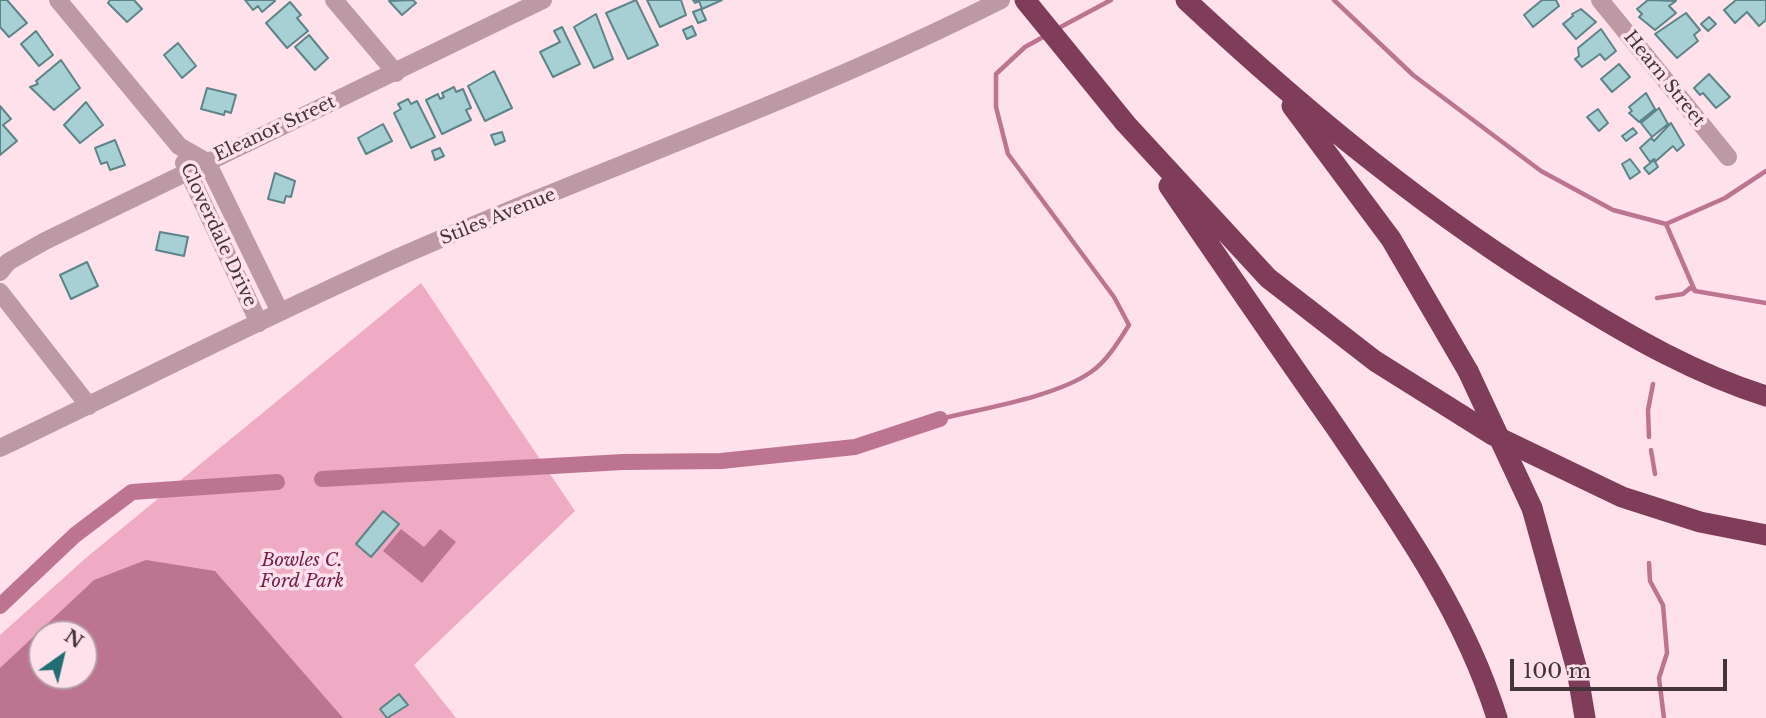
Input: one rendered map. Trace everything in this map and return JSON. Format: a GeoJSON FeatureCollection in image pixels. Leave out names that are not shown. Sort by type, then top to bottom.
{"type":"FeatureCollection","features":[{"type":"Feature","properties":{"kind":"highway"},"geometry":{"type":"LineString","coordinates":[[1026,0],[1126,124],[1399,520],[1452,607],[1486,684],[1497,718]]}},
{"type":"Feature","properties":{"kind":"highway"},"geometry":{"type":"LineString","coordinates":[[1187,1],[1362,156],[1497,256],[1645,345],[1735,386],[1766,396]]}},
{"type":"Feature","properties":{"kind":"highway"},"geometry":{"type":"LineString","coordinates":[[1268,74],[1391,239],[1468,371],[1532,509],[1577,670],[1585,718]]}},
{"type":"Feature","properties":{"kind":"highway"},"geometry":{"type":"LineString","coordinates":[[1126,124],[1268,278],[1376,361],[1430,398],[1493,435],[1622,498],[1700,522],[1766,535]]}},
{"type":"Feature","properties":{"kind":"street","name":"Cloverdale Drive"},"geometry":{"type":"LineString","coordinates":[[58,0],[179,146],[207,162],[280,313]]}},
{"type":"Feature","properties":{"kind":"street"},"geometry":{"type":"LineString","coordinates":[[334,0],[396,73]]}},
{"type":"Feature","properties":{"kind":"street","name":"Eleanor Street"},"geometry":{"type":"LineString","coordinates":[[4,267],[186,172],[543,0]]}},
{"type":"Feature","properties":{"kind":"street","name":"Stiles Avenue"},"geometry":{"type":"LineString","coordinates":[[0,448],[409,253],[817,86],[923,39],[1001,0]]}},
{"type":"Feature","properties":{"kind":"street","name":"Hearn Street"},"geometry":{"type":"LineString","coordinates":[[1600,0],[1728,157]]}},
{"type":"Feature","properties":{"kind":"street","name":"Cloverdale Drive"},"geometry":{"type":"LineString","coordinates":[[179,146],[186,172],[259,323]]}},
{"type":"Feature","properties":{"kind":"street"},"geometry":{"type":"LineString","coordinates":[[0,292],[89,405]]}},
{"type":"Feature","properties":{"kind":"green space","name":"Bowles C. Ford Park"},"geometry":{"type":"Polygon","coordinates":[[[421,283],[575,511],[414,665],[456,718],[0,718],[0,635],[87,557],[421,283]]]}},
{"type":"Feature","properties":{"kind":"shaded area"},"geometry":{"type":"Polygon","coordinates":[[[401,529],[424,547],[440,529],[456,542],[422,583],[383,551],[401,529]]]}},
{"type":"Feature","properties":{"kind":"shaded area"},"geometry":{"type":"Polygon","coordinates":[[[146,560],[215,571],[343,718],[0,718],[0,668],[28,642],[28,690],[98,690],[98,620],[51,620],[94,580],[146,560]]]}},
{"type":"Feature","properties":{"kind":"building"},"geometry":{"type":"Polygon","coordinates":[[[0,0],[7,0],[27,23],[9,37],[0,27],[0,0]]]}},
{"type":"Feature","properties":{"kind":"building"},"geometry":{"type":"Polygon","coordinates":[[[110,0],[134,0],[142,9],[127,22],[108,3],[110,0]]]}},
{"type":"Feature","properties":{"kind":"building"},"geometry":{"type":"Polygon","coordinates":[[[245,0],[275,1],[262,12],[258,6],[253,10],[245,0]]]}},
{"type":"Feature","properties":{"kind":"building"},"geometry":{"type":"Polygon","coordinates":[[[413,0],[416,3],[402,15],[389,1],[413,0]]]}},
{"type":"Feature","properties":{"kind":"building"},"geometry":{"type":"Polygon","coordinates":[[[636,0],[658,45],[628,59],[606,13],[636,0]]]}},
{"type":"Feature","properties":{"kind":"building"},"geometry":{"type":"Polygon","coordinates":[[[647,0],[681,0],[686,15],[660,27],[647,0]]]}},
{"type":"Feature","properties":{"kind":"building"},"geometry":{"type":"Polygon","coordinates":[[[693,0],[722,0],[702,9],[699,1],[695,3],[693,0]]]}},
{"type":"Feature","properties":{"kind":"building"},"geometry":{"type":"Polygon","coordinates":[[[1542,0],[1556,0],[1559,6],[1533,27],[1524,15],[1542,0]]]}},
{"type":"Feature","properties":{"kind":"building"},"geometry":{"type":"Polygon","coordinates":[[[1648,0],[1676,1],[1669,6],[1676,13],[1655,30],[1639,17],[1642,14],[1637,9],[1648,0]]]}},
{"type":"Feature","properties":{"kind":"building"},"geometry":{"type":"Polygon","coordinates":[[[1736,0],[1766,0],[1766,20],[1759,26],[1747,12],[1735,23],[1724,10],[1736,0]]]}},
{"type":"Feature","properties":{"kind":"building"},"geometry":{"type":"Polygon","coordinates":[[[290,2],[301,15],[297,18],[308,31],[287,48],[266,23],[290,2]]]}},
{"type":"Feature","properties":{"kind":"building"},"geometry":{"type":"Polygon","coordinates":[[[701,9],[706,20],[698,23],[693,12],[701,9]]]}},
{"type":"Feature","properties":{"kind":"building"},"geometry":{"type":"Polygon","coordinates":[[[1581,9],[1596,22],[1576,39],[1563,24],[1581,9]]]}},
{"type":"Feature","properties":{"kind":"building"},"geometry":{"type":"Polygon","coordinates":[[[1686,13],[1700,30],[1694,35],[1698,41],[1677,58],[1655,34],[1686,13]]]}},
{"type":"Feature","properties":{"kind":"building"},"geometry":{"type":"Polygon","coordinates":[[[596,14],[613,59],[594,68],[574,27],[596,14]]]}},
{"type":"Feature","properties":{"kind":"building"},"geometry":{"type":"Polygon","coordinates":[[[1709,17],[1716,24],[1708,31],[1701,24],[1709,17]]]}},
{"type":"Feature","properties":{"kind":"building"},"geometry":{"type":"Polygon","coordinates":[[[692,26],[696,35],[687,39],[683,30],[692,26]]]}},
{"type":"Feature","properties":{"kind":"building"},"geometry":{"type":"Polygon","coordinates":[[[562,27],[580,64],[553,77],[540,52],[560,42],[554,31],[562,27]]]}},
{"type":"Feature","properties":{"kind":"building"},"geometry":{"type":"Polygon","coordinates":[[[1601,29],[1616,51],[1605,60],[1600,54],[1582,67],[1575,59],[1579,56],[1578,48],[1601,29]]]}},
{"type":"Feature","properties":{"kind":"building"},"geometry":{"type":"Polygon","coordinates":[[[36,31],[53,55],[39,66],[21,44],[36,31]]]}},
{"type":"Feature","properties":{"kind":"building"},"geometry":{"type":"Polygon","coordinates":[[[309,35],[328,58],[315,70],[295,47],[309,35]]]}},
{"type":"Feature","properties":{"kind":"building"},"geometry":{"type":"Polygon","coordinates":[[[178,43],[196,66],[182,78],[164,55],[178,43]]]}},
{"type":"Feature","properties":{"kind":"building"},"geometry":{"type":"Polygon","coordinates":[[[61,60],[80,88],[54,110],[30,87],[38,84],[36,81],[61,60]]]}},
{"type":"Feature","properties":{"kind":"building"},"geometry":{"type":"Polygon","coordinates":[[[1619,64],[1630,77],[1612,92],[1601,79],[1619,64]]]}},
{"type":"Feature","properties":{"kind":"building"},"geometry":{"type":"Polygon","coordinates":[[[494,71],[512,108],[485,121],[468,86],[494,71]]]}},
{"type":"Feature","properties":{"kind":"building"},"geometry":{"type":"Polygon","coordinates":[[[1709,74],[1730,97],[1716,108],[1703,93],[1700,95],[1694,88],[1709,74]]]}},
{"type":"Feature","properties":{"kind":"building"},"geometry":{"type":"Polygon","coordinates":[[[454,87],[456,92],[463,89],[471,108],[466,110],[471,120],[442,134],[426,100],[438,94],[440,99],[444,97],[442,93],[454,87]]]}},
{"type":"Feature","properties":{"kind":"building"},"geometry":{"type":"Polygon","coordinates":[[[207,88],[236,95],[231,113],[225,111],[224,115],[201,109],[207,88]]]}},
{"type":"Feature","properties":{"kind":"building"},"geometry":{"type":"Polygon","coordinates":[[[1646,93],[1655,109],[1639,122],[1629,113],[1632,111],[1629,107],[1646,93]]]}},
{"type":"Feature","properties":{"kind":"building"},"geometry":{"type":"Polygon","coordinates":[[[408,99],[411,104],[417,101],[435,137],[411,148],[394,113],[401,109],[398,104],[408,99]]]}},
{"type":"Feature","properties":{"kind":"building"},"geometry":{"type":"Polygon","coordinates":[[[86,102],[103,125],[80,143],[64,125],[86,102]]]}},
{"type":"Feature","properties":{"kind":"building"},"geometry":{"type":"Polygon","coordinates":[[[0,106],[11,119],[3,125],[17,141],[0,155],[0,106]]]}},
{"type":"Feature","properties":{"kind":"building"},"geometry":{"type":"Polygon","coordinates":[[[1659,108],[1668,124],[1652,137],[1641,123],[1659,108]]]}},
{"type":"Feature","properties":{"kind":"building"},"geometry":{"type":"Polygon","coordinates":[[[1598,109],[1608,123],[1599,131],[1587,117],[1598,109]]]}},
{"type":"Feature","properties":{"kind":"building"},"geometry":{"type":"Polygon","coordinates":[[[1671,123],[1684,145],[1677,151],[1673,146],[1656,161],[1654,159],[1650,162],[1640,148],[1651,138],[1654,141],[1671,123]]]}},
{"type":"Feature","properties":{"kind":"building"},"geometry":{"type":"Polygon","coordinates":[[[383,124],[392,141],[366,154],[358,138],[383,124]]]}},
{"type":"Feature","properties":{"kind":"building"},"geometry":{"type":"Polygon","coordinates":[[[1633,128],[1637,133],[1626,141],[1622,136],[1633,128]]]}},
{"type":"Feature","properties":{"kind":"building"},"geometry":{"type":"Polygon","coordinates":[[[502,132],[505,141],[495,145],[491,135],[502,132]]]}},
{"type":"Feature","properties":{"kind":"building"},"geometry":{"type":"Polygon","coordinates":[[[115,140],[125,165],[110,170],[107,162],[101,164],[95,148],[115,140]]]}},
{"type":"Feature","properties":{"kind":"building"},"geometry":{"type":"Polygon","coordinates":[[[440,148],[444,156],[435,160],[432,151],[440,148]]]}},
{"type":"Feature","properties":{"kind":"building"},"geometry":{"type":"Polygon","coordinates":[[[1630,159],[1640,172],[1630,179],[1622,164],[1630,159]]]}},
{"type":"Feature","properties":{"kind":"building"},"geometry":{"type":"Polygon","coordinates":[[[1654,160],[1658,167],[1649,174],[1644,168],[1654,160]]]}},
{"type":"Feature","properties":{"kind":"building"},"geometry":{"type":"Polygon","coordinates":[[[275,173],[295,181],[291,197],[286,196],[284,203],[268,199],[275,173]]]}},
{"type":"Feature","properties":{"kind":"building"},"geometry":{"type":"Polygon","coordinates":[[[160,232],[188,237],[184,256],[156,250],[160,232]]]}},
{"type":"Feature","properties":{"kind":"building"},"geometry":{"type":"Polygon","coordinates":[[[87,262],[98,286],[71,299],[60,275],[87,262]]]}},
{"type":"Feature","properties":{"kind":"building"},"geometry":{"type":"Polygon","coordinates":[[[383,511],[399,524],[371,557],[356,544],[383,511]]]}},
{"type":"Feature","properties":{"kind":"building"},"geometry":{"type":"Polygon","coordinates":[[[399,694],[408,705],[387,718],[380,709],[399,694]]]}},
{"type":"Feature","properties":{"kind":"waterway"},"geometry":{"type":"LineString","coordinates":[[1055,30],[1111,0]]}},
{"type":"Feature","properties":{"kind":"waterway"},"geometry":{"type":"LineString","coordinates":[[1334,0],[1413,75],[1541,171],[1613,210],[1666,224],[1725,198],[1766,171]]}},
{"type":"Feature","properties":{"kind":"waterway"},"geometry":{"type":"LineString","coordinates":[[940,419],[1018,401],[1076,381],[1102,362],[1129,325],[1114,297],[1008,154],[996,107],[996,74],[1025,47],[1045,36]]}},
{"type":"Feature","properties":{"kind":"waterway"},"geometry":{"type":"LineString","coordinates":[[1666,224],[1695,291],[1766,303]]}},
{"type":"Feature","properties":{"kind":"waterway"},"geometry":{"type":"LineString","coordinates":[[1657,298],[1683,294],[1690,288],[1695,290]]}},
{"type":"Feature","properties":{"kind":"waterway"},"geometry":{"type":"LineString","coordinates":[[1649,437],[1648,410],[1653,384]]}},
{"type":"Feature","properties":{"kind":"waterway"},"geometry":{"type":"LineString","coordinates":[[322,479],[623,462],[721,461],[855,447],[940,419]]}},
{"type":"Feature","properties":{"kind":"waterway"},"geometry":{"type":"LineString","coordinates":[[1651,450],[1655,474]]}},
{"type":"Feature","properties":{"kind":"waterway"},"geometry":{"type":"LineString","coordinates":[[0,606],[75,535],[132,492],[277,482]]}},
{"type":"Feature","properties":{"kind":"waterway"},"geometry":{"type":"LineString","coordinates":[[1649,563],[1650,581],[1663,605],[1667,653],[1659,678],[1664,718]]}}]}
